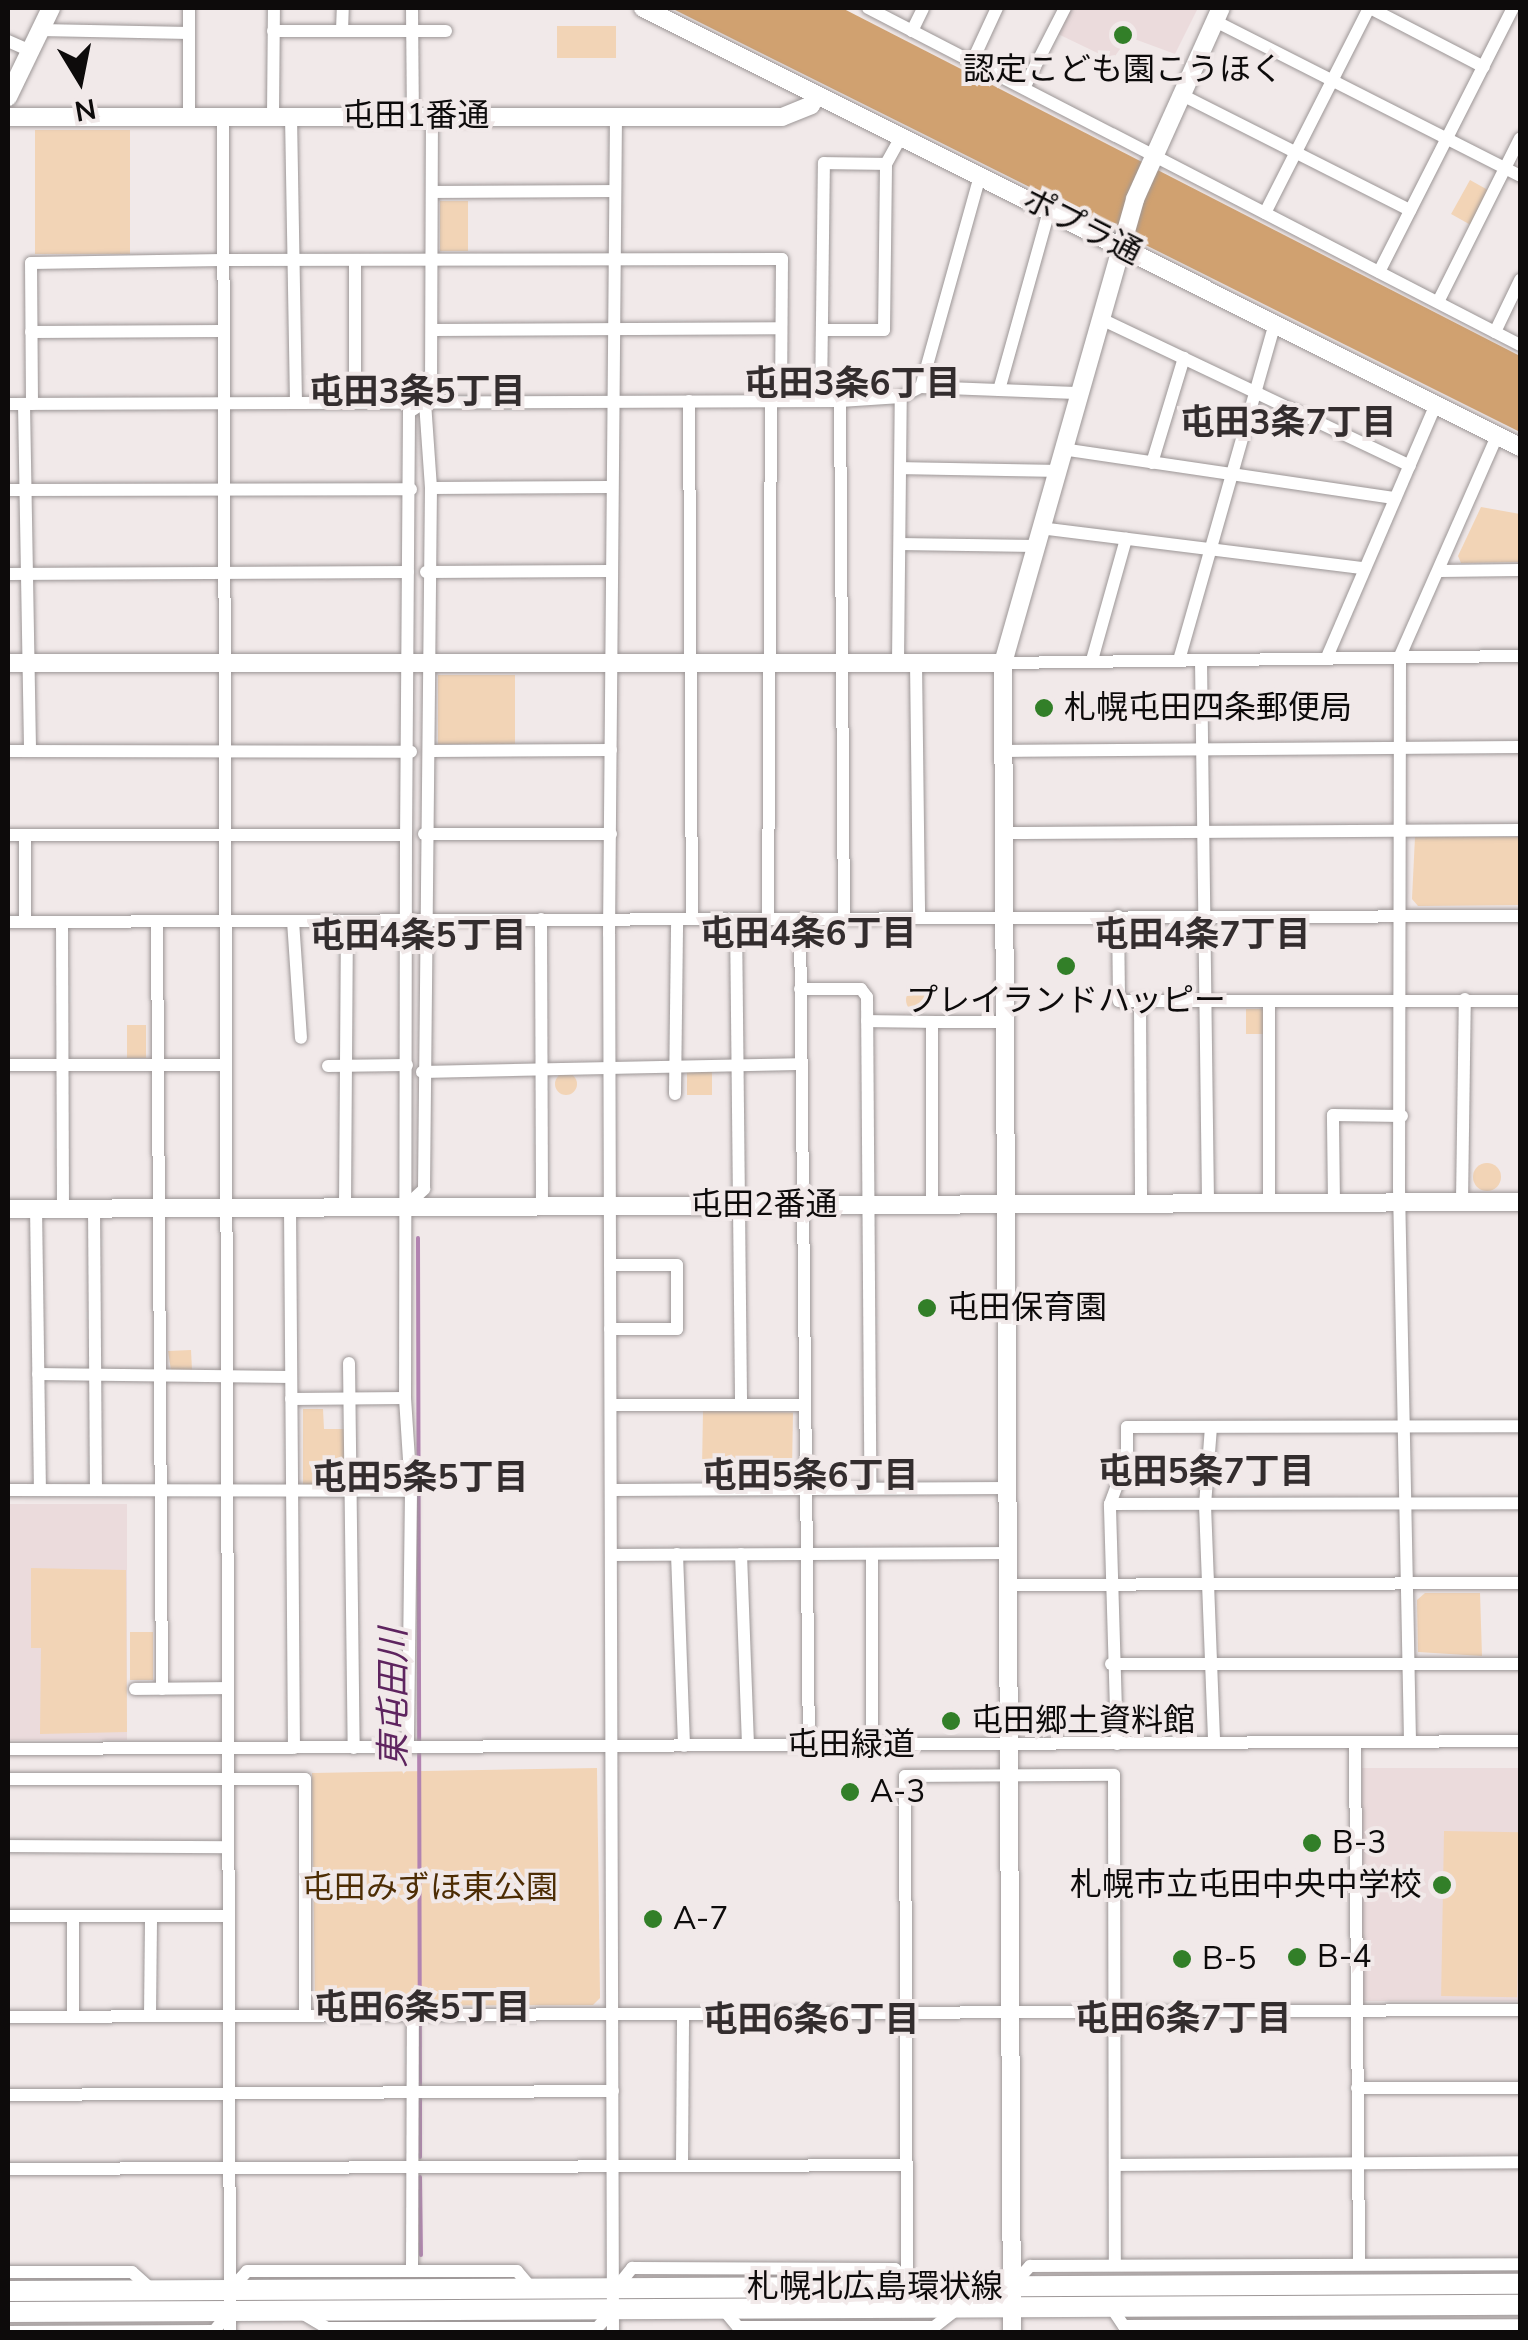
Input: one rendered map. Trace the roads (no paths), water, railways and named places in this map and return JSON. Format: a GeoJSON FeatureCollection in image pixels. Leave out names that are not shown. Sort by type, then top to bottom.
{"type":"FeatureCollection","features":[{"type":"Feature","properties":{"kind":"main road","name":"札幌北広島環状線"},"geometry":{"type":"LineString","coordinates":[[230,2312],[532,2289],[1520,2284]]}},
{"type":"Feature","properties":{"kind":"main road"},"geometry":{"type":"LineString","coordinates":[[8,2290],[152,2290],[230,2312]]}},
{"type":"Feature","properties":{"kind":"main road","name":"札幌北広島環状線"},"geometry":{"type":"LineString","coordinates":[[8,2312],[1520,2305]]}},
{"type":"Feature","properties":{"kind":"street"},"geometry":{"type":"LineString","coordinates":[[8,97],[51,8]]}},
{"type":"Feature","properties":{"kind":"street"},"geometry":{"type":"LineString","coordinates":[[189,8],[189,117]]}},
{"type":"Feature","properties":{"kind":"street"},"geometry":{"type":"LineString","coordinates":[[274,8],[273,32],[298,260],[296,403]]}},
{"type":"Feature","properties":{"kind":"street"},"geometry":{"type":"LineString","coordinates":[[342,8],[342,31]]}},
{"type":"Feature","properties":{"kind":"street"},"geometry":{"type":"LineString","coordinates":[[406,1206],[424,1194],[424,834],[430,751],[408,572],[410,412],[425,402],[431,392],[432,330],[432,192],[411,30],[412,8]]}},
{"type":"Feature","properties":{"kind":"street","name":"ポプラ通"},"geometry":{"type":"LineString","coordinates":[[643,8],[1520,447]]}},
{"type":"Feature","properties":{"kind":"street"},"geometry":{"type":"LineString","coordinates":[[868,8],[1520,345]]}},
{"type":"Feature","properties":{"kind":"street"},"geometry":{"type":"LineString","coordinates":[[912,31],[924,8]]}},
{"type":"Feature","properties":{"kind":"street"},"geometry":{"type":"LineString","coordinates":[[972,62],[998,8]]}},
{"type":"Feature","properties":{"kind":"street"},"geometry":{"type":"LineString","coordinates":[[1024,88],[1065,8]]}},
{"type":"Feature","properties":{"kind":"street"},"geometry":{"type":"LineString","coordinates":[[1265,212],[1369,8],[1484,66]]}},
{"type":"Feature","properties":{"kind":"street"},"geometry":{"type":"LineString","coordinates":[[1379,272],[1513,8]]}},
{"type":"Feature","properties":{"kind":"street"},"geometry":{"type":"LineString","coordinates":[[1012,2332],[1002,663],[1120,247],[1152,152],[1218,14],[1332,80],[1520,176]]}},
{"type":"Feature","properties":{"kind":"street"},"geometry":{"type":"LineString","coordinates":[[40,30],[189,33]]}},
{"type":"Feature","properties":{"kind":"street"},"geometry":{"type":"LineString","coordinates":[[273,32],[446,31]]}},
{"type":"Feature","properties":{"kind":"street"},"geometry":{"type":"LineString","coordinates":[[8,41],[30,51]]}},
{"type":"Feature","properties":{"kind":"street"},"geometry":{"type":"LineString","coordinates":[[1180,94],[1410,210]]}},
{"type":"Feature","properties":{"kind":"street","name":"屯田1番通"},"geometry":{"type":"LineString","coordinates":[[8,117],[782,116],[811,105],[816,96]]}},
{"type":"Feature","properties":{"kind":"street"},"geometry":{"type":"LineString","coordinates":[[223,116],[221,489],[230,2312]]}},
{"type":"Feature","properties":{"kind":"street"},"geometry":{"type":"LineString","coordinates":[[613,2332],[616,2288],[609,1066],[610,487],[616,116]]}},
{"type":"Feature","properties":{"kind":"street"},"geometry":{"type":"LineString","coordinates":[[822,330],[884,330],[886,164],[901,137]]}},
{"type":"Feature","properties":{"kind":"street"},"geometry":{"type":"LineString","coordinates":[[1438,302],[1520,138]]}},
{"type":"Feature","properties":{"kind":"street"},"geometry":{"type":"LineString","coordinates":[[821,401],[824,163],[886,164]]}},
{"type":"Feature","properties":{"kind":"street"},"geometry":{"type":"LineString","coordinates":[[920,387],[980,176]]}},
{"type":"Feature","properties":{"kind":"street"},"geometry":{"type":"LineString","coordinates":[[432,192],[615,191]]}},
{"type":"Feature","properties":{"kind":"street"},"geometry":{"type":"LineString","coordinates":[[999,390],[1049,211]]}},
{"type":"Feature","properties":{"kind":"street"},"geometry":{"type":"LineString","coordinates":[[30,751],[16,663],[23,574],[31,262],[782,259],[769,661],[768,919]]}},
{"type":"Feature","properties":{"kind":"street"},"geometry":{"type":"LineString","coordinates":[[355,260],[355,402]]}},
{"type":"Feature","properties":{"kind":"street"},"geometry":{"type":"LineString","coordinates":[[1494,332],[1520,280]]}},
{"type":"Feature","properties":{"kind":"street"},"geometry":{"type":"LineString","coordinates":[[1099,318],[1410,466]]}},
{"type":"Feature","properties":{"kind":"street"},"geometry":{"type":"LineString","coordinates":[[1179,660],[1275,323]]}},
{"type":"Feature","properties":{"kind":"street"},"geometry":{"type":"LineString","coordinates":[[432,330],[781,328]]}},
{"type":"Feature","properties":{"kind":"street"},"geometry":{"type":"LineString","coordinates":[[32,332],[222,331]]}},
{"type":"Feature","properties":{"kind":"street"},"geometry":{"type":"LineString","coordinates":[[1152,462],[1184,358]]}},
{"type":"Feature","properties":{"kind":"street"},"geometry":{"type":"LineString","coordinates":[[8,404],[840,401],[902,398],[920,387],[1076,393]]}},
{"type":"Feature","properties":{"kind":"street"},"geometry":{"type":"LineString","coordinates":[[902,398],[900,544],[919,918]]}},
{"type":"Feature","properties":{"kind":"street"},"geometry":{"type":"LineString","coordinates":[[675,1094],[685,919],[690,663],[689,400]]}},
{"type":"Feature","properties":{"kind":"street"},"geometry":{"type":"LineString","coordinates":[[840,401],[844,919]]}},
{"type":"Feature","properties":{"kind":"street"},"geometry":{"type":"LineString","coordinates":[[415,1747],[406,1398],[406,835],[431,488],[425,402]]}},
{"type":"Feature","properties":{"kind":"street"},"geometry":{"type":"LineString","coordinates":[[1327,657],[1362,568],[1436,406]]}},
{"type":"Feature","properties":{"kind":"street"},"geometry":{"type":"LineString","coordinates":[[1410,1741],[1401,1203],[1400,656],[1498,436]]}},
{"type":"Feature","properties":{"kind":"street"},"geometry":{"type":"LineString","coordinates":[[1062,449],[1396,498]]}},
{"type":"Feature","properties":{"kind":"street"},"geometry":{"type":"LineString","coordinates":[[901,468],[1055,471]]}},
{"type":"Feature","properties":{"kind":"street"},"geometry":{"type":"LineString","coordinates":[[431,488],[610,487]]}},
{"type":"Feature","properties":{"kind":"street"},"geometry":{"type":"LineString","coordinates":[[8,490],[411,489]]}},
{"type":"Feature","properties":{"kind":"street"},"geometry":{"type":"LineString","coordinates":[[900,544],[1037,537],[1126,539],[1362,568]]}},
{"type":"Feature","properties":{"kind":"street"},"geometry":{"type":"LineString","coordinates":[[1092,660],[1126,539]]}},
{"type":"Feature","properties":{"kind":"street"},"geometry":{"type":"LineString","coordinates":[[1440,571],[1520,570]]}},
{"type":"Feature","properties":{"kind":"street"},"geometry":{"type":"LineString","coordinates":[[426,572],[610,571]]}},
{"type":"Feature","properties":{"kind":"street"},"geometry":{"type":"LineString","coordinates":[[8,574],[408,572]]}},
{"type":"Feature","properties":{"kind":"street"},"geometry":{"type":"LineString","coordinates":[[16,663],[1002,663],[1520,656]]}},
{"type":"Feature","properties":{"kind":"street"},"geometry":{"type":"LineString","coordinates":[[1201,660],[1208,1203]]}},
{"type":"Feature","properties":{"kind":"street"},"geometry":{"type":"LineString","coordinates":[[1004,750],[1520,747]]}},
{"type":"Feature","properties":{"kind":"street"},"geometry":{"type":"LineString","coordinates":[[430,751],[611,750]]}},
{"type":"Feature","properties":{"kind":"street"},"geometry":{"type":"LineString","coordinates":[[8,751],[411,752]]}},
{"type":"Feature","properties":{"kind":"street"},"geometry":{"type":"LineString","coordinates":[[1004,832],[1520,830]]}},
{"type":"Feature","properties":{"kind":"street"},"geometry":{"type":"LineString","coordinates":[[424,834],[611,834]]}},
{"type":"Feature","properties":{"kind":"street"},"geometry":{"type":"LineString","coordinates":[[25,835],[25,922]]}},
{"type":"Feature","properties":{"kind":"street"},"geometry":{"type":"LineString","coordinates":[[8,836],[406,835]]}},
{"type":"Feature","properties":{"kind":"street"},"geometry":{"type":"LineString","coordinates":[[1118,916],[1120,1002],[1520,1001]]}},
{"type":"Feature","properties":{"kind":"street"},"geometry":{"type":"LineString","coordinates":[[8,922],[1520,916]]}},
{"type":"Feature","properties":{"kind":"street"},"geometry":{"type":"LineString","coordinates":[[541,919],[542,1206]]}},
{"type":"Feature","properties":{"kind":"street"},"geometry":{"type":"LineString","coordinates":[[736,919],[740,1404]]}},
{"type":"Feature","properties":{"kind":"street"},"geometry":{"type":"LineString","coordinates":[[800,919],[798,1064],[808,1745]]}},
{"type":"Feature","properties":{"kind":"street"},"geometry":{"type":"LineString","coordinates":[[293,920],[301,1038]]}},
{"type":"Feature","properties":{"kind":"street"},"geometry":{"type":"LineString","coordinates":[[345,1206],[349,1066],[346,920]]}},
{"type":"Feature","properties":{"kind":"street"},"geometry":{"type":"LineString","coordinates":[[157,921],[162,1689]]}},
{"type":"Feature","properties":{"kind":"street"},"geometry":{"type":"LineString","coordinates":[[62,922],[63,1208]]}},
{"type":"Feature","properties":{"kind":"street"},"geometry":{"type":"LineString","coordinates":[[800,989],[861,988],[866,1021],[870,1488]]}},
{"type":"Feature","properties":{"kind":"street"},"geometry":{"type":"LineString","coordinates":[[1462,1202],[1465,1000]]}},
{"type":"Feature","properties":{"kind":"street"},"geometry":{"type":"LineString","coordinates":[[1140,1001],[1141,1203]]}},
{"type":"Feature","properties":{"kind":"street"},"geometry":{"type":"LineString","coordinates":[[1269,1002],[1269,1203]]}},
{"type":"Feature","properties":{"kind":"street"},"geometry":{"type":"LineString","coordinates":[[866,1021],[1004,1022]]}},
{"type":"Feature","properties":{"kind":"street"},"geometry":{"type":"LineString","coordinates":[[932,1022],[932,1204]]}},
{"type":"Feature","properties":{"kind":"street"},"geometry":{"type":"LineString","coordinates":[[422,1072],[542,1064],[798,1064]]}},
{"type":"Feature","properties":{"kind":"street"},"geometry":{"type":"LineString","coordinates":[[8,1065],[223,1065]]}},
{"type":"Feature","properties":{"kind":"street"},"geometry":{"type":"LineString","coordinates":[[328,1066],[407,1065]]}},
{"type":"Feature","properties":{"kind":"street"},"geometry":{"type":"LineString","coordinates":[[1334,1203],[1332,1115],[1402,1116]]}},
{"type":"Feature","properties":{"kind":"street","name":"屯田2番通"},"geometry":{"type":"LineString","coordinates":[[8,1209],[1520,1202]]}},
{"type":"Feature","properties":{"kind":"street"},"geometry":{"type":"LineString","coordinates":[[94,1206],[96,1490]]}},
{"type":"Feature","properties":{"kind":"street"},"geometry":{"type":"LineString","coordinates":[[36,1207],[40,1490]]}},
{"type":"Feature","properties":{"kind":"street"},"geometry":{"type":"LineString","coordinates":[[290,1208],[294,1748]]}},
{"type":"Feature","properties":{"kind":"street"},"geometry":{"type":"LineString","coordinates":[[610,1265],[677,1265],[677,1330],[610,1329]]}},
{"type":"Feature","properties":{"kind":"street"},"geometry":{"type":"LineString","coordinates":[[349,1362],[354,1748]]}},
{"type":"Feature","properties":{"kind":"street"},"geometry":{"type":"LineString","coordinates":[[38,1374],[291,1377]]}},
{"type":"Feature","properties":{"kind":"street"},"geometry":{"type":"LineString","coordinates":[[291,1399],[406,1398]]}},
{"type":"Feature","properties":{"kind":"street"},"geometry":{"type":"LineString","coordinates":[[611,1406],[804,1405]]}},
{"type":"Feature","properties":{"kind":"street"},"geometry":{"type":"LineString","coordinates":[[1116,1744],[1110,1504],[1128,1458],[1127,1427],[1520,1426]]}},
{"type":"Feature","properties":{"kind":"street"},"geometry":{"type":"LineString","coordinates":[[1212,1427],[1205,1505],[1214,1743]]}},
{"type":"Feature","properties":{"kind":"street"},"geometry":{"type":"LineString","coordinates":[[611,1490],[1008,1488]]}},
{"type":"Feature","properties":{"kind":"street"},"geometry":{"type":"LineString","coordinates":[[8,1490],[411,1491]]}},
{"type":"Feature","properties":{"kind":"street"},"geometry":{"type":"LineString","coordinates":[[1110,1504],[1520,1503]]}},
{"type":"Feature","properties":{"kind":"street"},"geometry":{"type":"LineString","coordinates":[[613,1554],[1008,1553]]}},
{"type":"Feature","properties":{"kind":"street"},"geometry":{"type":"LineString","coordinates":[[677,1554],[684,1746]]}},
{"type":"Feature","properties":{"kind":"street"},"geometry":{"type":"LineString","coordinates":[[741,1554],[748,1745]]}},
{"type":"Feature","properties":{"kind":"street"},"geometry":{"type":"LineString","coordinates":[[872,1554],[872,1745]]}},
{"type":"Feature","properties":{"kind":"street"},"geometry":{"type":"LineString","coordinates":[[1008,1585],[1520,1583]]}},
{"type":"Feature","properties":{"kind":"street"},"geometry":{"type":"LineString","coordinates":[[1111,1664],[1520,1664]]}},
{"type":"Feature","properties":{"kind":"street"},"geometry":{"type":"LineString","coordinates":[[135,1690],[228,1688]]}},
{"type":"Feature","properties":{"kind":"street","name":"屯田緑道"},"geometry":{"type":"LineString","coordinates":[[8,1749],[1520,1741]]}},
{"type":"Feature","properties":{"kind":"street"},"geometry":{"type":"LineString","coordinates":[[1355,1742],[1359,2264]]}},
{"type":"Feature","properties":{"kind":"street"},"geometry":{"type":"LineString","coordinates":[[907,2288],[905,1776],[1114,1775],[1115,2265]]}},
{"type":"Feature","properties":{"kind":"street"},"geometry":{"type":"LineString","coordinates":[[8,1779],[305,1779],[305,2016]]}},
{"type":"Feature","properties":{"kind":"street"},"geometry":{"type":"LineString","coordinates":[[8,1846],[227,1847]]}},
{"type":"Feature","properties":{"kind":"street"},"geometry":{"type":"LineString","coordinates":[[8,1916],[227,1916]]}},
{"type":"Feature","properties":{"kind":"street"},"geometry":{"type":"LineString","coordinates":[[73,1916],[73,2016]]}},
{"type":"Feature","properties":{"kind":"street"},"geometry":{"type":"LineString","coordinates":[[150,2016],[151,1916]]}},
{"type":"Feature","properties":{"kind":"street"},"geometry":{"type":"LineString","coordinates":[[8,2017],[1520,2010]]}},
{"type":"Feature","properties":{"kind":"street"},"geometry":{"type":"LineString","coordinates":[[682,2166],[683,2014]]}},
{"type":"Feature","properties":{"kind":"street"},"geometry":{"type":"LineString","coordinates":[[412,2271],[412,2167],[420,2093],[420,2016]]}},
{"type":"Feature","properties":{"kind":"street"},"geometry":{"type":"LineString","coordinates":[[1357,2088],[1520,2088]]}},
{"type":"Feature","properties":{"kind":"street"},"geometry":{"type":"LineString","coordinates":[[8,2094],[613,2092]]}},
{"type":"Feature","properties":{"kind":"street"},"geometry":{"type":"LineString","coordinates":[[1114,2165],[1520,2162]]}},
{"type":"Feature","properties":{"kind":"street"},"geometry":{"type":"LineString","coordinates":[[8,2169],[907,2165]]}},
{"type":"Feature","properties":{"kind":"street"},"geometry":{"type":"LineString","coordinates":[[1012,2286],[1030,2266],[1520,2264]]}},
{"type":"Feature","properties":{"kind":"street"},"geometry":{"type":"LineString","coordinates":[[8,2332],[214,2332],[230,2312],[247,2271],[517,2271],[532,2289]]}},
{"type":"Feature","properties":{"kind":"street"},"geometry":{"type":"LineString","coordinates":[[8,2272],[132,2272],[152,2290]]}},
{"type":"Feature","properties":{"kind":"street"},"geometry":{"type":"LineString","coordinates":[[1111,2307],[1124,2326],[1310,2329],[1520,2325]]}},
{"type":"Feature","properties":{"kind":"street"},"geometry":{"type":"LineString","coordinates":[[1111,2307],[1111,2332]]}},
{"type":"Feature","properties":{"kind":"street"},"geometry":{"type":"LineString","coordinates":[[723,2309],[723,2332]]}},
{"type":"Feature","properties":{"kind":"street"},"geometry":{"type":"LineString","coordinates":[[299,2311],[327,2328],[409,2331],[597,2328],[613,2310]]}},
{"type":"Feature","properties":{"kind":"waterway","name":"東屯田川"},"geometry":{"type":"LineString","coordinates":[[418,1238],[420,2088]]}},
{"type":"Feature","properties":{"kind":"waterway","name":"東屯田川"},"geometry":{"type":"LineString","coordinates":[[420,2098],[420,2157]]}},
{"type":"Feature","properties":{"kind":"waterway","name":"東屯田川"},"geometry":{"type":"LineString","coordinates":[[420,2177],[421,2255]]}},
{"type":"Feature","properties":{"kind":"place","name":"認定こども園こうほく"},"geometry":{"type":"Point","coordinates":[1123,35]}},
{"type":"Feature","properties":{"kind":"place","name":"札幌屯田四条郵便局"},"geometry":{"type":"Point","coordinates":[1044,708]}},
{"type":"Feature","properties":{"kind":"place","name":"プレイランドハッピー"},"geometry":{"type":"Point","coordinates":[1066,966]}},
{"type":"Feature","properties":{"kind":"place","name":"屯田保育園"},"geometry":{"type":"Point","coordinates":[927,1308]}},
{"type":"Feature","properties":{"kind":"place","name":"屯田郷土資料館"},"geometry":{"type":"Point","coordinates":[951,1721]}},
{"type":"Feature","properties":{"kind":"place","name":"A-3"},"geometry":{"type":"Point","coordinates":[850,1792]}},
{"type":"Feature","properties":{"kind":"place","name":"B-3"},"geometry":{"type":"Point","coordinates":[1312,1843]}},
{"type":"Feature","properties":{"kind":"place","name":"札幌市立屯田中央中学校"},"geometry":{"type":"Point","coordinates":[1442,1885]}},
{"type":"Feature","properties":{"kind":"place","name":"A-7"},"geometry":{"type":"Point","coordinates":[653,1919]}},
{"type":"Feature","properties":{"kind":"place","name":"B-4"},"geometry":{"type":"Point","coordinates":[1297,1957]}},
{"type":"Feature","properties":{"kind":"place","name":"B-5"},"geometry":{"type":"Point","coordinates":[1182,1959]}},
{"type":"Feature","properties":{"kind":"district","name":"屯田3条6丁目"},"geometry":{"type":"Point","coordinates":[852,384]}},
{"type":"Feature","properties":{"kind":"district","name":"屯田3条5丁目"},"geometry":{"type":"Point","coordinates":[417,392]}},
{"type":"Feature","properties":{"kind":"district","name":"屯田3条7丁目"},"geometry":{"type":"Point","coordinates":[1288,423]}},
{"type":"Feature","properties":{"kind":"district","name":"屯田4条6丁目"},"geometry":{"type":"Point","coordinates":[808,934]}},
{"type":"Feature","properties":{"kind":"district","name":"屯田4条7丁目"},"geometry":{"type":"Point","coordinates":[1202,935]}},
{"type":"Feature","properties":{"kind":"district","name":"屯田4条5丁目"},"geometry":{"type":"Point","coordinates":[418,936]}},
{"type":"Feature","properties":{"kind":"district","name":"屯田5条7丁目"},"geometry":{"type":"Point","coordinates":[1206,1472]}},
{"type":"Feature","properties":{"kind":"district","name":"屯田5条6丁目"},"geometry":{"type":"Point","coordinates":[810,1476]}},
{"type":"Feature","properties":{"kind":"district","name":"屯田5条5丁目"},"geometry":{"type":"Point","coordinates":[420,1478]}},
{"type":"Feature","properties":{"kind":"district","name":"屯田6条5丁目"},"geometry":{"type":"Point","coordinates":[422,2008]}},
{"type":"Feature","properties":{"kind":"district","name":"屯田6条7丁目"},"geometry":{"type":"Point","coordinates":[1183,2019]}},
{"type":"Feature","properties":{"kind":"district","name":"屯田6条6丁目"},"geometry":{"type":"Point","coordinates":[811,2020]}},
{"type":"Feature","properties":{"kind":"park label","name":"屯田みずほ東公園"},"geometry":{"type":"Point","coordinates":[430,1888]}}]}
